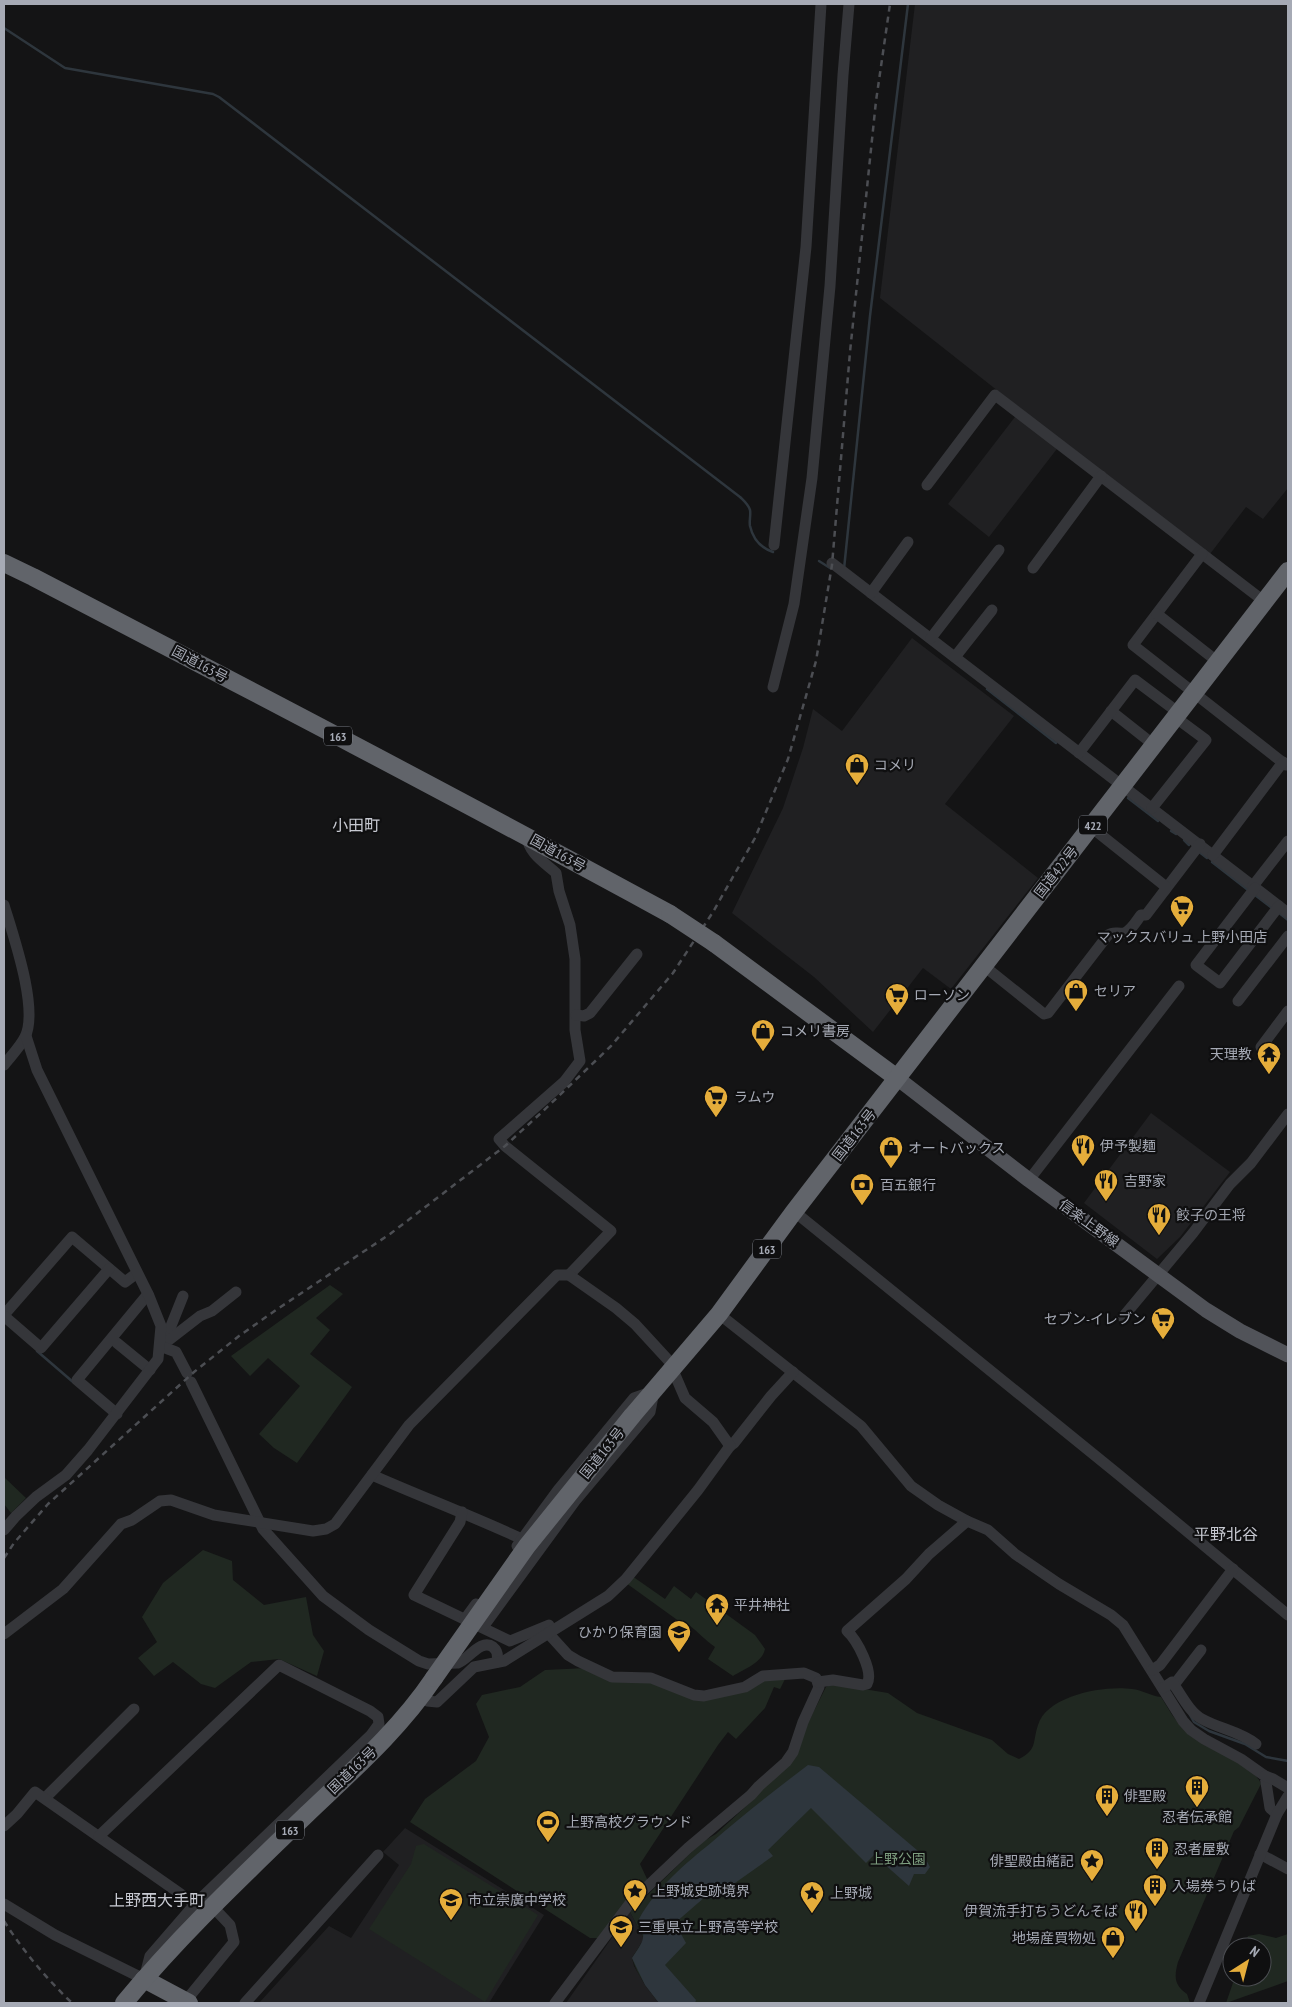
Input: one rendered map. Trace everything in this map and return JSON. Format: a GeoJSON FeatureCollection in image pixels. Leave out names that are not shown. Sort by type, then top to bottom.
{"type":"FeatureCollection","features":[{"type":"Feature","properties":{"kind":"highway","name":"国道163号"},"geometry":{"type":"LineString","coordinates":[[4,563],[59,590],[527,836],[670,914],[714,943],[897,1078],[720,1314],[632,1416],[527,1546],[421,1697],[373,1751],[212,1906],[124,2003]]}},
{"type":"Feature","properties":{"kind":"highway","name":"国道422号"},"geometry":{"type":"LineString","coordinates":[[897,1078],[1288,571]]}},
{"type":"Feature","properties":{"kind":"highway"},"geometry":{"type":"LineString","coordinates":[[144,1980],[186,2003]]}},
{"type":"Feature","properties":{"kind":"main road","name":"信楽上野線"},"geometry":{"type":"LineString","coordinates":[[897,1078],[1029,1180],[1206,1310],[1240,1331],[1288,1355]]}},
{"type":"Feature","properties":{"kind":"street"},"geometry":{"type":"LineString","coordinates":[[774,545],[806,246],[821,4]]}},
{"type":"Feature","properties":{"kind":"street"},"geometry":{"type":"LineString","coordinates":[[774,687],[794,604],[812,478],[832,268],[849,4]]}},
{"type":"Feature","properties":{"kind":"street"},"geometry":{"type":"LineString","coordinates":[[926,485],[995,395],[1265,602]]}},
{"type":"Feature","properties":{"kind":"street"},"geometry":{"type":"LineString","coordinates":[[1032,568],[1101,476]]}},
{"type":"Feature","properties":{"kind":"street"},"geometry":{"type":"LineString","coordinates":[[871,593],[908,542]]}},
{"type":"Feature","properties":{"kind":"street"},"geometry":{"type":"LineString","coordinates":[[931,638],[999,550]]}},
{"type":"Feature","properties":{"kind":"street"},"geometry":{"type":"LineString","coordinates":[[1202,554],[1133,645],[1286,763],[1213,855]]}},
{"type":"Feature","properties":{"kind":"street"},"geometry":{"type":"LineString","coordinates":[[840,569],[1200,844],[1213,855],[1254,887],[1283,909],[1220,983],[1196,965],[1254,887],[1288,841]]}},
{"type":"Feature","properties":{"kind":"street"},"geometry":{"type":"LineString","coordinates":[[955,658],[992,610]]}},
{"type":"Feature","properties":{"kind":"street"},"geometry":{"type":"LineString","coordinates":[[1157,614],[1218,662]]}},
{"type":"Feature","properties":{"kind":"street"},"geometry":{"type":"LineString","coordinates":[[1079,753],[1135,680],[1206,740],[1152,808]]}},
{"type":"Feature","properties":{"kind":"street"},"geometry":{"type":"LineString","coordinates":[[1111,711],[1154,745]]}},
{"type":"Feature","properties":{"kind":"street"},"geometry":{"type":"LineString","coordinates":[[1091,827],[1165,886],[1165,890]]}},
{"type":"Feature","properties":{"kind":"street"},"geometry":{"type":"LineString","coordinates":[[527,836],[528,844],[536,856],[556,873],[559,890],[570,925],[574,959],[575,1030],[580,1061],[558,1087],[499,1139],[505,1146],[611,1231],[569,1275]]}},
{"type":"Feature","properties":{"kind":"street"},"geometry":{"type":"LineString","coordinates":[[984,966],[1044,1014],[1048,1014],[1108,935],[1113,932],[1124,933],[1129,931],[1141,914],[1146,915],[1200,844]]}},
{"type":"Feature","properties":{"kind":"street"},"geometry":{"type":"LineString","coordinates":[[4,905],[26,980],[29,1020],[26,1036],[4,1065]]}},
{"type":"Feature","properties":{"kind":"street"},"geometry":{"type":"LineString","coordinates":[[1238,1001],[1288,936]]}},
{"type":"Feature","properties":{"kind":"street"},"geometry":{"type":"LineString","coordinates":[[576,1015],[584,1016],[590,1012],[637,954]]}},
{"type":"Feature","properties":{"kind":"street"},"geometry":{"type":"LineString","coordinates":[[1029,1180],[1180,986]]}},
{"type":"Feature","properties":{"kind":"street"},"geometry":{"type":"LineString","coordinates":[[1261,1047],[1288,1011]]}},
{"type":"Feature","properties":{"kind":"street"},"geometry":{"type":"LineString","coordinates":[[26,1036],[36,1070],[148,1294],[164,1337],[176,1352],[258,1522],[323,1596],[369,1630],[419,1661],[428,1664],[458,1663],[478,1648],[489,1646],[494,1648],[497,1653],[496,1662]]}},
{"type":"Feature","properties":{"kind":"street"},"geometry":{"type":"LineString","coordinates":[[1123,1317],[1193,1233],[1230,1184],[1251,1163],[1288,1114]]}},
{"type":"Feature","properties":{"kind":"street"},"geometry":{"type":"LineString","coordinates":[[794,1213],[1104,1463],[1288,1615]]}},
{"type":"Feature","properties":{"kind":"street"},"geometry":{"type":"LineString","coordinates":[[109,1269],[41,1348],[4,1316],[72,1237],[125,1282],[137,1273]]}},
{"type":"Feature","properties":{"kind":"street"},"geometry":{"type":"LineString","coordinates":[[4,1634],[63,1589],[121,1524],[132,1520],[160,1501],[171,1500],[214,1514],[313,1531],[326,1529],[335,1524],[409,1425],[557,1275],[569,1275],[616,1308],[635,1324],[669,1361],[685,1398],[713,1422],[730,1446]]}},
{"type":"Feature","properties":{"kind":"street"},"geometry":{"type":"LineString","coordinates":[[164,1337],[212,1311],[236,1292]]}},
{"type":"Feature","properties":{"kind":"street"},"geometry":{"type":"LineString","coordinates":[[117,1414],[78,1380],[148,1294]]}},
{"type":"Feature","properties":{"kind":"street"},"geometry":{"type":"LineString","coordinates":[[4,1530],[36,1497],[66,1475],[117,1414],[158,1359],[164,1337],[183,1296]]}},
{"type":"Feature","properties":{"kind":"street"},"geometry":{"type":"LineString","coordinates":[[720,1314],[860,1426],[910,1486],[938,1506],[988,1530],[1015,1554],[1112,1615],[1128,1632],[1152,1670],[1195,1713],[1202,1719],[1244,1735],[1256,1744]]}},
{"type":"Feature","properties":{"kind":"street"},"geometry":{"type":"LineString","coordinates":[[117,1343],[150,1370]]}},
{"type":"Feature","properties":{"kind":"street"},"geometry":{"type":"LineString","coordinates":[[421,1697],[427,1701],[437,1702],[474,1667],[504,1661],[608,1596],[626,1579],[698,1490],[730,1446],[793,1372]]}},
{"type":"Feature","properties":{"kind":"street"},"geometry":{"type":"LineString","coordinates":[[464,1619],[563,1483],[634,1398],[654,1391]]}},
{"type":"Feature","properties":{"kind":"street"},"geometry":{"type":"LineString","coordinates":[[483,1627],[575,1501],[650,1412],[654,1391]]}},
{"type":"Feature","properties":{"kind":"street"},"geometry":{"type":"LineString","coordinates":[[372,1475],[522,1539]]}},
{"type":"Feature","properties":{"kind":"street"},"geometry":{"type":"LineString","coordinates":[[462,1512],[460,1522],[414,1595],[510,1641],[540,1630],[586,1605],[589,1608]]}},
{"type":"Feature","properties":{"kind":"street"},"geometry":{"type":"LineString","coordinates":[[818,1682],[833,1680],[867,1684],[869,1680],[868,1668],[847,1631],[906,1579],[929,1554],[967,1521]]}},
{"type":"Feature","properties":{"kind":"street"},"geometry":{"type":"LineString","coordinates":[[1152,1670],[1160,1665],[1232,1569]]}},
{"type":"Feature","properties":{"kind":"street"},"geometry":{"type":"LineString","coordinates":[[548,1633],[568,1654],[612,1677],[651,1678],[694,1695],[704,1696],[746,1686],[763,1676],[804,1673],[816,1678],[819,1691],[803,1722],[793,1752],[786,1762],[751,1795],[688,1848],[632,1902],[555,2003]]}},
{"type":"Feature","properties":{"kind":"street"},"geometry":{"type":"LineString","coordinates":[[1169,1687],[1201,1650]]}},
{"type":"Feature","properties":{"kind":"street"},"geometry":{"type":"LineString","coordinates":[[4,1904],[55,1935],[129,1970],[144,1980],[150,1956],[195,1904],[366,1740],[380,1724],[378,1717],[370,1711],[279,1665],[99,1836]]}},
{"type":"Feature","properties":{"kind":"street"},"geometry":{"type":"LineString","coordinates":[[1169,1687],[1183,1721],[1191,1730],[1241,1759],[1265,1776],[1274,1779],[1288,1788]]}},
{"type":"Feature","properties":{"kind":"street"},"geometry":{"type":"LineString","coordinates":[[45,1798],[134,1709]]}},
{"type":"Feature","properties":{"kind":"street"},"geometry":{"type":"LineString","coordinates":[[1265,1776],[1270,1808],[1276,1814]]}},
{"type":"Feature","properties":{"kind":"street"},"geometry":{"type":"LineString","coordinates":[[4,1826],[17,1814],[35,1792],[195,1904]]}},
{"type":"Feature","properties":{"kind":"street"},"geometry":{"type":"LineString","coordinates":[[1199,2003],[1276,1814],[1288,1796]]}},
{"type":"Feature","properties":{"kind":"street"},"geometry":{"type":"LineString","coordinates":[[1260,1854],[1288,1869]]}},
{"type":"Feature","properties":{"kind":"street"},"geometry":{"type":"LineString","coordinates":[[245,2003],[378,1855]]}},
{"type":"Feature","properties":{"kind":"street"},"geometry":{"type":"LineString","coordinates":[[186,2003],[234,1942],[230,1925],[212,1906]]}},
{"type":"Feature","properties":{"kind":"shaded area"},"geometry":{"type":"Polygon","coordinates":[[[915,4],[1288,4],[1288,488],[1263,519],[1246,507],[1210,554],[1063,441],[989,537],[948,504],[1021,409],[880,298],[915,4]]]}},
{"type":"Feature","properties":{"kind":"shaded area"},"geometry":{"type":"Polygon","coordinates":[[[912,638],[1014,716],[945,804],[1038,878],[951,989],[923,968],[873,1032],[814,977],[732,913],[783,808],[803,748],[813,709],[842,731],[912,638]]]}},
{"type":"Feature","properties":{"kind":"shaded area"},"geometry":{"type":"Polygon","coordinates":[[[1151,1113],[1230,1172],[1180,1237],[1157,1259],[1084,1203],[1151,1113]]]}},
{"type":"Feature","properties":{"kind":"shaded area"},"geometry":{"type":"Polygon","coordinates":[[[808,1765],[819,1767],[924,1856],[930,1867],[925,1874],[914,1874],[909,1886],[874,1855],[866,1863],[811,1808],[768,1850],[773,1856],[718,1895],[713,1890],[675,1923],[686,1943],[665,1965],[696,2000],[695,2003],[659,2003],[645,1985],[632,1958],[643,1940],[643,1931],[639,1919],[654,1897],[672,1877],[747,1812],[808,1765]]]}},
{"type":"Feature","properties":{"kind":"shaded area","name":"市立崇廣中学校"},"geometry":{"type":"Polygon","coordinates":[[[405,1828],[544,1915],[489,2003],[259,2003],[329,1926],[351,1938],[399,1865],[383,1852],[405,1828]]]}},
{"type":"Feature","properties":{"kind":"shaded area","name":"三重県立上野高等学校"},"geometry":{"type":"Polygon","coordinates":[[[630,1912],[644,1939],[632,1958],[634,1966],[645,1985],[659,2003],[566,2003],[630,1912]]]}},
{"type":"Feature","properties":{"kind":"green space"},"geometry":{"type":"Polygon","coordinates":[[[330,1285],[343,1294],[316,1318],[330,1330],[310,1354],[352,1387],[297,1463],[274,1448],[259,1434],[300,1386],[268,1358],[250,1376],[231,1356],[330,1285]]]}},
{"type":"Feature","properties":{"kind":"green space"},"geometry":{"type":"Polygon","coordinates":[[[4,1477],[26,1498],[11,1513],[4,1504],[4,1477]]]}},
{"type":"Feature","properties":{"kind":"green space"},"geometry":{"type":"Polygon","coordinates":[[[203,1550],[232,1561],[233,1580],[264,1605],[306,1597],[313,1635],[324,1651],[317,1676],[279,1659],[251,1662],[215,1688],[201,1684],[173,1662],[154,1676],[138,1658],[157,1642],[142,1617],[163,1583],[203,1550]]]}},
{"type":"Feature","properties":{"kind":"green space","name":"平井神社"},"geometry":{"type":"Polygon","coordinates":[[[632,1576],[665,1599],[674,1586],[691,1599],[696,1592],[755,1635],[765,1649],[763,1654],[752,1665],[733,1676],[708,1659],[715,1647],[689,1625],[687,1627],[626,1583],[632,1576]]]}},
{"type":"Feature","properties":{"kind":"green space","name":"上野高校グラウンド"},"geometry":{"type":"Polygon","coordinates":[[[587,1668],[650,1681],[691,1698],[759,1681],[786,1677],[780,1689],[774,1687],[765,1708],[736,1739],[728,1732],[718,1745],[640,1864],[648,1881],[599,1938],[590,1938],[410,1822],[425,1799],[476,1761],[489,1737],[476,1704],[482,1695],[520,1687],[545,1670],[587,1668]]]}},
{"type":"Feature","properties":{"kind":"green space","name":"上野公園"},"geometry":{"type":"Polygon","coordinates":[[[833,1684],[888,1693],[917,1713],[992,1740],[1008,1754],[1019,1759],[1032,1749],[1038,1725],[1053,1706],[1078,1694],[1093,1691],[1121,1688],[1136,1690],[1161,1697],[1181,1726],[1248,1769],[1261,1784],[1239,1827],[1234,1831],[1178,1962],[1176,1972],[1177,1984],[1187,1994],[1190,2003],[659,2003],[640,1976],[632,1958],[644,1939],[630,1912],[702,1842],[716,1834],[754,1799],[808,1723],[826,1687],[833,1684]]]}},
{"type":"Feature","properties":{"kind":"green space"},"geometry":{"type":"Polygon","coordinates":[[[424,1844],[538,1915],[485,2002],[369,1929],[411,1864],[416,1846],[424,1844]]]}},
{"type":"Feature","properties":{"kind":"green space"},"geometry":{"type":"Polygon","coordinates":[[[1259,1934],[1272,1937],[1248,1937],[1259,1934]]]}},
{"type":"Feature","properties":{"kind":"green space"},"geometry":{"type":"Polygon","coordinates":[[[1288,1934],[1288,1981],[1272,1987],[1272,1937],[1276,1938],[1288,1934]]]}},
{"type":"Feature","properties":{"kind":"green space"},"geometry":{"type":"Polygon","coordinates":[[[1232,1987],[1271,1987],[1226,2003],[1232,1987]]]}},
{"type":"Feature","properties":{"kind":"waterway"},"geometry":{"type":"LineString","coordinates":[[844,569],[870,316],[908,4]]}},
{"type":"Feature","properties":{"kind":"waterway"},"geometry":{"type":"LineString","coordinates":[[4,28],[65,68],[213,94],[219,97],[740,497],[750,510],[750,526],[755,539],[773,552]]}},
{"type":"Feature","properties":{"kind":"waterway"},"geometry":{"type":"LineString","coordinates":[[819,561],[830,568]]}},
{"type":"Feature","properties":{"kind":"waterway"},"geometry":{"type":"LineString","coordinates":[[987,689],[1056,743]]}},
{"type":"Feature","properties":{"kind":"waterway"},"geometry":{"type":"LineString","coordinates":[[1128,798],[1158,821]]}},
{"type":"Feature","properties":{"kind":"waterway"},"geometry":{"type":"LineString","coordinates":[[1171,831],[1176,834]]}},
{"type":"Feature","properties":{"kind":"waterway"},"geometry":{"type":"LineString","coordinates":[[1184,840],[1189,845]]}},
{"type":"Feature","properties":{"kind":"waterway"},"geometry":{"type":"LineString","coordinates":[[1198,851],[1207,858]]}},
{"type":"Feature","properties":{"kind":"waterway"},"geometry":{"type":"LineString","coordinates":[[1212,862],[1248,890]]}},
{"type":"Feature","properties":{"kind":"waterway"},"geometry":{"type":"LineString","coordinates":[[1255,895],[1272,908]]}},
{"type":"Feature","properties":{"kind":"waterway"},"geometry":{"type":"LineString","coordinates":[[1278,912],[1288,920]]}},
{"type":"Feature","properties":{"kind":"waterway"},"geometry":{"type":"LineString","coordinates":[[37,1351],[73,1382]]}},
{"type":"Feature","properties":{"kind":"waterway"},"geometry":{"type":"LineString","coordinates":[[1190,1715],[1194,1722],[1209,1731],[1245,1744],[1266,1757],[1288,1761]]}},
{"type":"Feature","properties":{"kind":"railway"},"geometry":{"type":"LineString","coordinates":[[4,1558],[14,1543],[48,1504],[194,1372],[239,1336],[390,1234],[505,1146],[611,1046],[673,973],[713,912],[755,838],[788,759],[816,661],[832,565],[850,352],[876,101],[890,4]]}},
{"type":"Feature","properties":{"kind":"railway"},"geometry":{"type":"LineString","coordinates":[[4,1921],[35,1964],[72,2003]]}},
{"type":"Feature","properties":{"kind":"place","name":"コメリ"},"geometry":{"type":"Point","coordinates":[857,786]}},
{"type":"Feature","properties":{"kind":"place","name":"マックスバリュ 上野小田店"},"geometry":{"type":"Point","coordinates":[1182,928]}},
{"type":"Feature","properties":{"kind":"place","name":"セリア"},"geometry":{"type":"Point","coordinates":[1076,1012]}},
{"type":"Feature","properties":{"kind":"place","name":"ローソン"},"geometry":{"type":"Point","coordinates":[897,1016]}},
{"type":"Feature","properties":{"kind":"place","name":"コメリ書房"},"geometry":{"type":"Point","coordinates":[763,1052]}},
{"type":"Feature","properties":{"kind":"place","name":"天理教"},"geometry":{"type":"Point","coordinates":[1269,1075]}},
{"type":"Feature","properties":{"kind":"place","name":"ラムウ"},"geometry":{"type":"Point","coordinates":[716,1118]}},
{"type":"Feature","properties":{"kind":"place","name":"伊予製麺"},"geometry":{"type":"Point","coordinates":[1083,1167]}},
{"type":"Feature","properties":{"kind":"place","name":"オートバックス"},"geometry":{"type":"Point","coordinates":[891,1169]}},
{"type":"Feature","properties":{"kind":"place","name":"吉野家"},"geometry":{"type":"Point","coordinates":[1106,1202]}},
{"type":"Feature","properties":{"kind":"place","name":"百五銀行"},"geometry":{"type":"Point","coordinates":[862,1206]}},
{"type":"Feature","properties":{"kind":"place","name":"餃子の王将"},"geometry":{"type":"Point","coordinates":[1159,1236]}},
{"type":"Feature","properties":{"kind":"place","name":"セブン-イレブン"},"geometry":{"type":"Point","coordinates":[1163,1340]}},
{"type":"Feature","properties":{"kind":"place","name":"平井神社"},"geometry":{"type":"Point","coordinates":[717,1626]}},
{"type":"Feature","properties":{"kind":"place","name":"ひかり保育園"},"geometry":{"type":"Point","coordinates":[679,1653]}},
{"type":"Feature","properties":{"kind":"place","name":"忍者伝承館"},"geometry":{"type":"Point","coordinates":[1197,1808]}},
{"type":"Feature","properties":{"kind":"place","name":"俳聖殿"},"geometry":{"type":"Point","coordinates":[1107,1817]}},
{"type":"Feature","properties":{"kind":"place","name":"上野高校グラウンド"},"geometry":{"type":"Point","coordinates":[548,1843]}},
{"type":"Feature","properties":{"kind":"place","name":"忍者屋敷"},"geometry":{"type":"Point","coordinates":[1157,1870]}},
{"type":"Feature","properties":{"kind":"place","name":"俳聖殿由緒記"},"geometry":{"type":"Point","coordinates":[1092,1882]}},
{"type":"Feature","properties":{"kind":"place","name":"入場券うりば"},"geometry":{"type":"Point","coordinates":[1155,1907]}},
{"type":"Feature","properties":{"kind":"place","name":"上野城史跡境界"},"geometry":{"type":"Point","coordinates":[635,1912]}},
{"type":"Feature","properties":{"kind":"place","name":"上野城"},"geometry":{"type":"Point","coordinates":[812,1914]}},
{"type":"Feature","properties":{"kind":"place","name":"市立崇廣中学校"},"geometry":{"type":"Point","coordinates":[451,1921]}},
{"type":"Feature","properties":{"kind":"place","name":"伊賀流手打ちうどんそば"},"geometry":{"type":"Point","coordinates":[1136,1932]}},
{"type":"Feature","properties":{"kind":"place","name":"三重県立上野高等学校"},"geometry":{"type":"Point","coordinates":[621,1948]}},
{"type":"Feature","properties":{"kind":"place","name":"地場産買物処"},"geometry":{"type":"Point","coordinates":[1113,1959]}},
{"type":"Feature","properties":{"kind":"district","name":"小田町"},"geometry":{"type":"Point","coordinates":[356,825]}},
{"type":"Feature","properties":{"kind":"district","name":"平野北谷"},"geometry":{"type":"Point","coordinates":[1226,1534]}},
{"type":"Feature","properties":{"kind":"district","name":"上野西大手町"},"geometry":{"type":"Point","coordinates":[157,1900]}}]}
